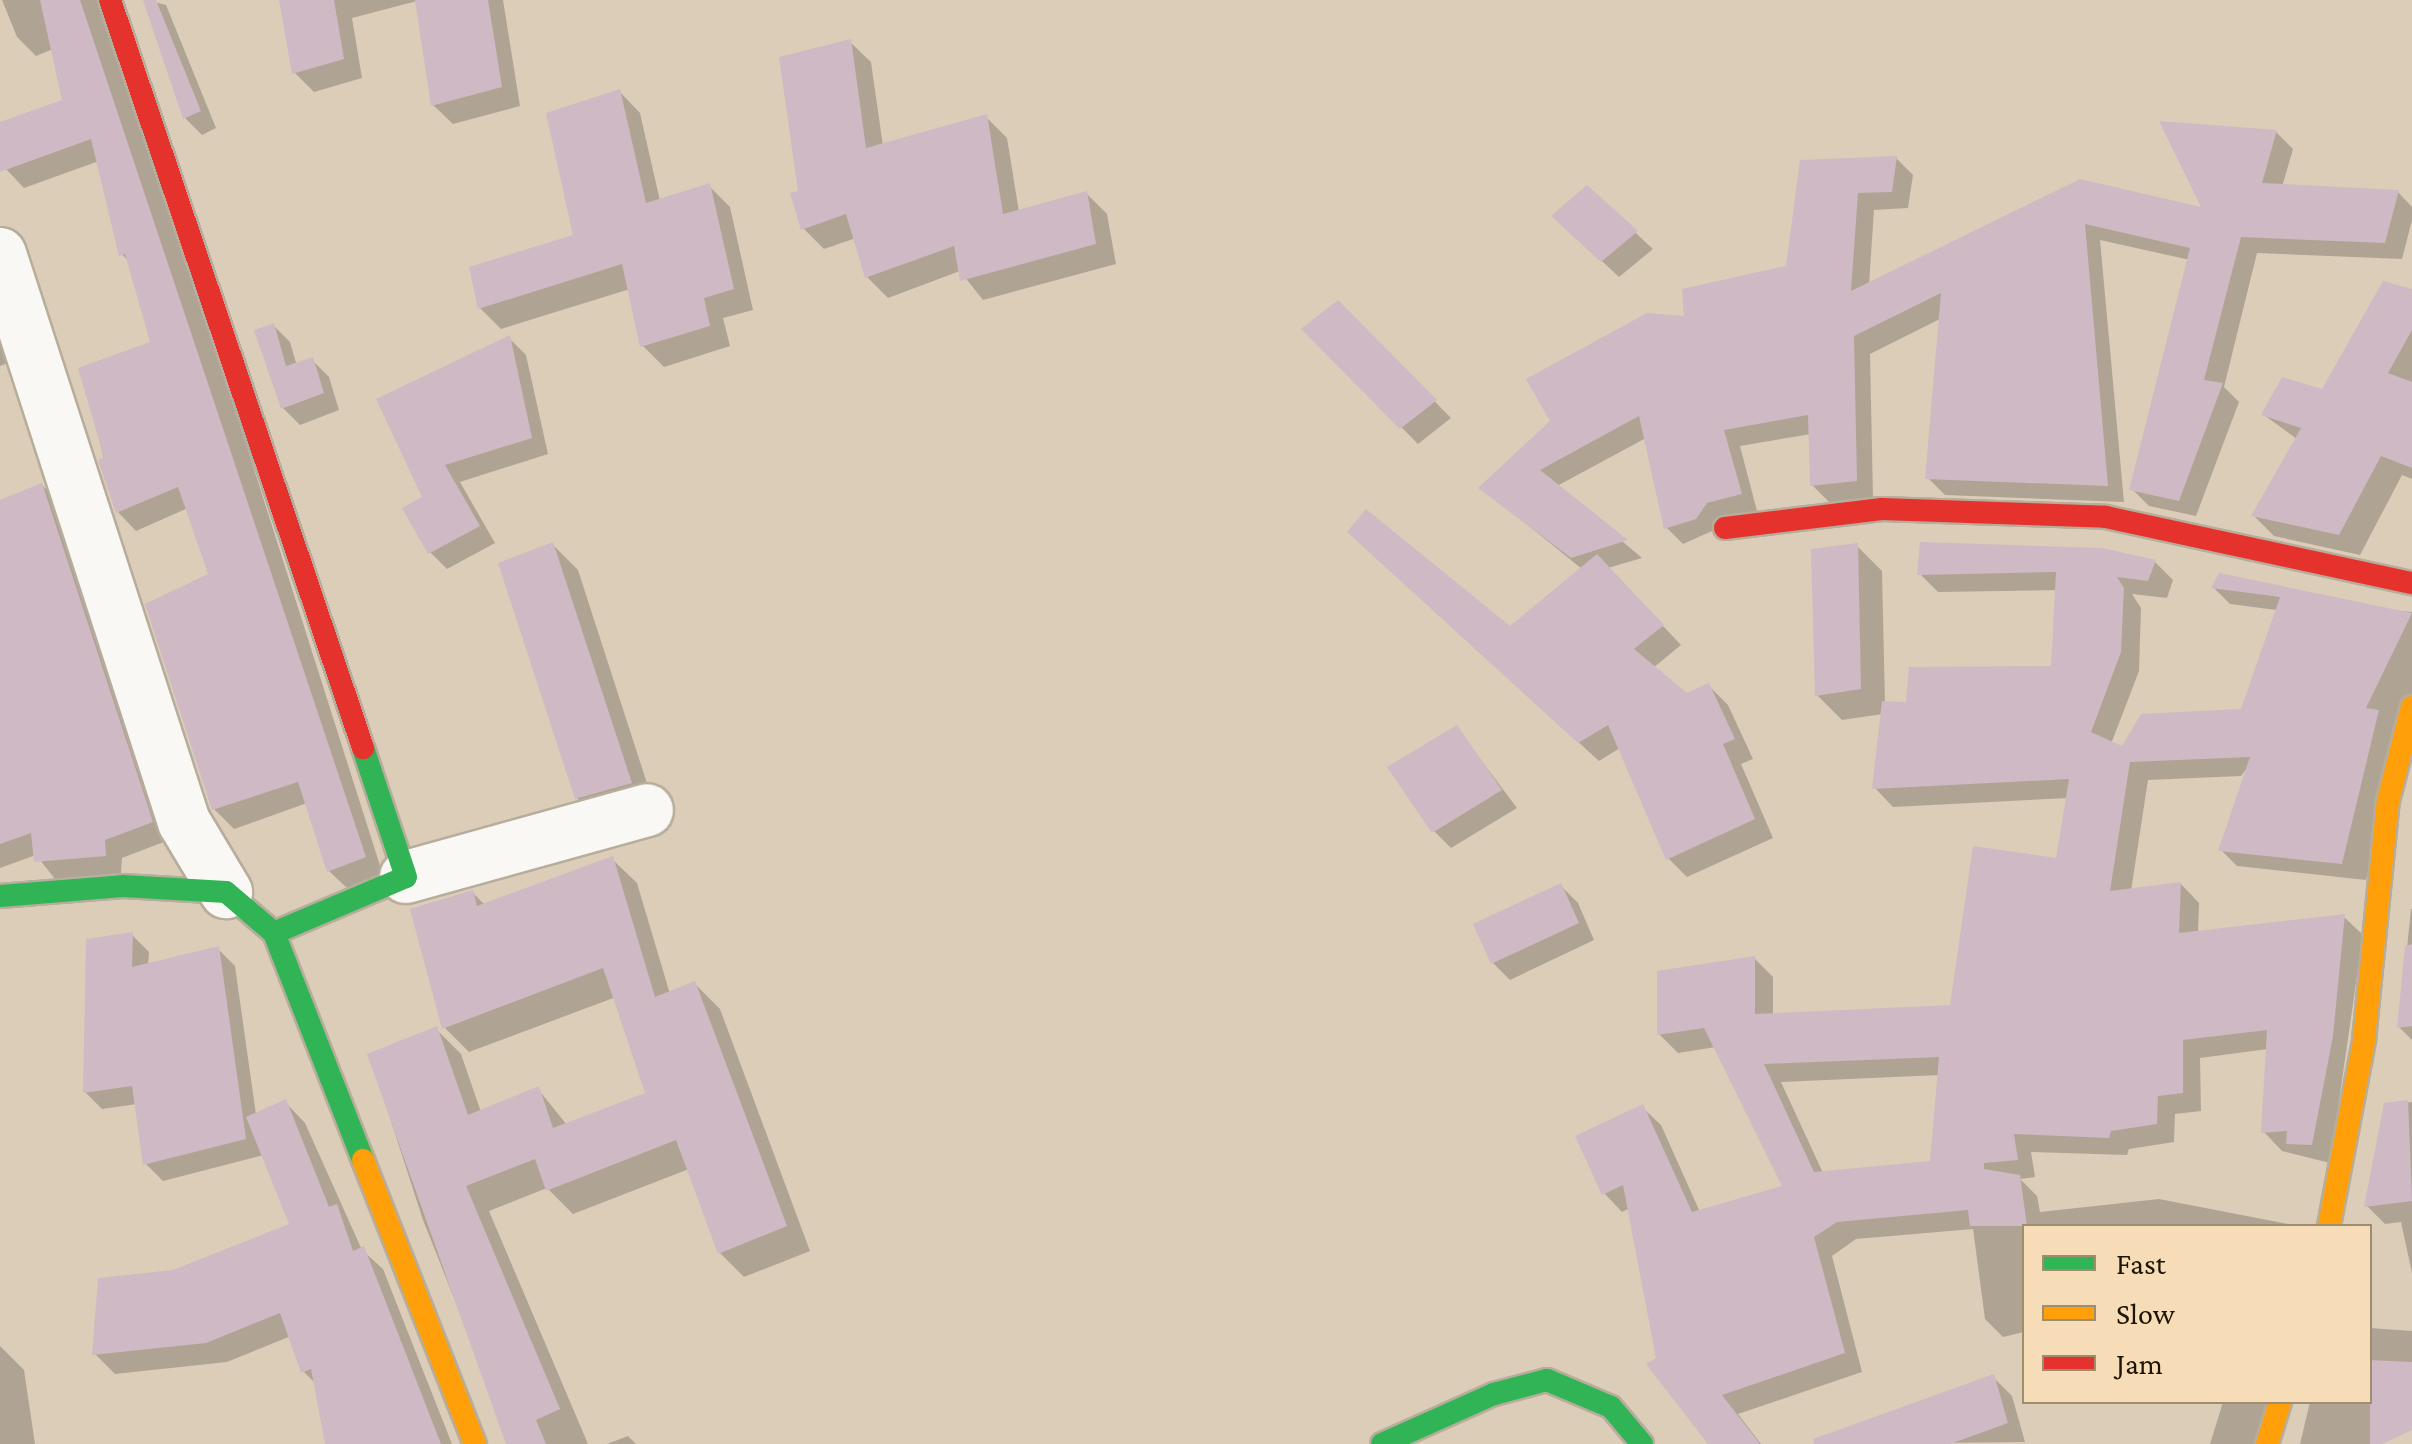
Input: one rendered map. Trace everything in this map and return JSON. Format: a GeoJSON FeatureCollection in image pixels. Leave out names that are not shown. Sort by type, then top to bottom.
{"type":"FeatureCollection","features":[{"type":"Feature","properties":{"kind":"street"},"geometry":{"type":"LineString","coordinates":[[110,0],[406,877]]}},
{"type":"Feature","properties":{"kind":"street"},"geometry":{"type":"LineString","coordinates":[[0,254],[184,822],[226,892],[274,933],[474,1444]]}},
{"type":"Feature","properties":{"kind":"street"},"geometry":{"type":"LineString","coordinates":[[1724,528],[1882,509],[2106,516],[2412,583]]}},
{"type":"Feature","properties":{"kind":"street"},"geometry":{"type":"LineString","coordinates":[[2328,1224],[2364,1040],[2388,801],[2412,707]]}},
{"type":"Feature","properties":{"kind":"street"},"geometry":{"type":"LineString","coordinates":[[274,933],[406,877],[647,810]]}},
{"type":"Feature","properties":{"kind":"street"},"geometry":{"type":"LineString","coordinates":[[0,896],[123,886],[226,892]]}},
{"type":"Feature","properties":{"kind":"street"},"geometry":{"type":"LineString","coordinates":[[1382,1444],[1494,1394],[1546,1380],[1611,1408],[1642,1444]]}},
{"type":"Feature","properties":{"kind":"street"},"geometry":{"type":"LineString","coordinates":[[2268,1444],[2279,1404]]}},
{"type":"Feature","properties":{"kind":"building"},"geometry":{"type":"Polygon","coordinates":[[[40,0],[80,0],[366,857],[327,872],[298,782],[212,810],[145,604],[208,574],[178,487],[116,513],[98,460],[104,457],[78,368],[150,342],[125,254],[119,256],[91,139],[0,172],[0,122],[62,100],[40,0]]]}},
{"type":"Feature","properties":{"kind":"building"},"geometry":{"type":"Polygon","coordinates":[[[143,0],[156,0],[201,111],[183,119],[143,0]]]}},
{"type":"Feature","properties":{"kind":"building"},"geometry":{"type":"Polygon","coordinates":[[[279,0],[334,0],[344,59],[292,74],[279,0]]]}},
{"type":"Feature","properties":{"kind":"building"},"geometry":{"type":"Polygon","coordinates":[[[415,0],[488,0],[502,87],[431,106],[415,0]]]}},
{"type":"Feature","properties":{"kind":"building"},"geometry":{"type":"Polygon","coordinates":[[[851,39],[866,148],[987,114],[1003,214],[1087,191],[1096,244],[960,281],[954,246],[865,278],[846,214],[801,230],[790,193],[798,191],[779,57],[851,39]]]}},
{"type":"Feature","properties":{"kind":"building"},"geometry":{"type":"Polygon","coordinates":[[[620,89],[646,203],[710,183],[734,289],[704,298],[710,326],[640,347],[622,264],[478,309],[469,267],[573,235],[546,113],[620,89]]]}},
{"type":"Feature","properties":{"kind":"building"},"geometry":{"type":"Polygon","coordinates":[[[2159,121],[2277,130],[2262,183],[2399,190],[2385,243],[2241,237],[2204,380],[2223,383],[2179,501],[2129,490],[2190,248],[2085,224],[2108,486],[1925,479],[1941,293],[1854,336],[1857,481],[1810,486],[1808,415],[1724,430],[1742,494],[1707,503],[1696,519],[1664,529],[1639,416],[1540,470],[1628,540],[1571,558],[1478,488],[1550,421],[1526,379],[1647,313],[1684,316],[1682,289],[1786,266],[1800,160],[1897,156],[1892,192],[1858,193],[1851,291],[2080,179],[2201,207],[2159,121]]]}},
{"type":"Feature","properties":{"kind":"building"},"geometry":{"type":"Polygon","coordinates":[[[1587,185],[1638,231],[1601,262],[1551,216],[1587,185]]]}},
{"type":"Feature","properties":{"kind":"building"},"geometry":{"type":"Polygon","coordinates":[[[2383,281],[2412,289],[2412,330],[2388,373],[2412,382],[2412,468],[2381,456],[2339,535],[2251,516],[2301,428],[2261,415],[2282,377],[2322,389],[2383,281]]]}},
{"type":"Feature","properties":{"kind":"building"},"geometry":{"type":"Polygon","coordinates":[[[1338,300],[1437,400],[1400,429],[1301,329],[1338,300]]]}},
{"type":"Feature","properties":{"kind":"building"},"geometry":{"type":"Polygon","coordinates":[[[274,323],[286,366],[313,357],[324,393],[281,409],[254,330],[274,323]]]}},
{"type":"Feature","properties":{"kind":"building"},"geometry":{"type":"Polygon","coordinates":[[[510,335],[532,438],[445,465],[480,526],[428,554],[402,508],[422,497],[376,399],[510,335]]]}},
{"type":"Feature","properties":{"kind":"building"},"geometry":{"type":"Polygon","coordinates":[[[42,483],[153,822],[105,840],[106,856],[34,862],[31,833],[0,844],[0,500],[42,483]]]}},
{"type":"Feature","properties":{"kind":"building"},"geometry":{"type":"Polygon","coordinates":[[[1366,509],[1510,626],[1597,554],[1664,625],[1634,649],[1687,693],[1709,683],[1735,739],[1723,744],[1755,819],[1666,860],[1608,725],[1578,743],[1347,532],[1366,509]]]}},
{"type":"Feature","properties":{"kind":"building"},"geometry":{"type":"Polygon","coordinates":[[[553,542],[632,783],[575,799],[498,563],[553,542]]]}},
{"type":"Feature","properties":{"kind":"building"},"geometry":{"type":"Polygon","coordinates":[[[1920,542],[2102,548],[2156,560],[2148,581],[2117,577],[2124,588],[2121,652],[2091,732],[2122,746],[2141,714],[2241,709],[2280,597],[2211,588],[2219,573],[2412,613],[2366,708],[2379,710],[2342,864],[2218,851],[2250,757],[2130,762],[2110,891],[2181,882],[2179,933],[2345,914],[2333,1036],[2312,1145],[2286,1144],[2287,1131],[2261,1133],[2267,1030],[2183,1040],[2183,1093],[2158,1096],[2157,1124],[2111,1131],[2109,1138],[2014,1134],[2018,1160],[1984,1163],[1984,1169],[2020,1175],[2027,1224],[1970,1226],[1968,1210],[1837,1222],[1814,1237],[1845,1353],[1722,1395],[1760,1444],[1708,1444],[1646,1364],[1656,1358],[1623,1185],[1602,1195],[1575,1136],[1643,1104],[1692,1212],[1782,1186],[1704,1028],[1657,1035],[1657,971],[1755,956],[1755,1014],[1950,1005],[1973,846],[2056,858],[2069,779],[1872,789],[1882,701],[1906,702],[1909,667],[2051,666],[2056,572],[1917,575],[1920,542]],[[1939,1057],[1764,1064],[1814,1172],[1930,1161],[1939,1057]]]}},
{"type":"Feature","properties":{"kind":"building"},"geometry":{"type":"Polygon","coordinates":[[[1858,543],[1861,689],[1815,696],[1811,549],[1858,543]]]}},
{"type":"Feature","properties":{"kind":"building"},"geometry":{"type":"Polygon","coordinates":[[[1457,725],[1502,790],[1432,833],[1387,767],[1457,725]]]}},
{"type":"Feature","properties":{"kind":"building"},"geometry":{"type":"Polygon","coordinates":[[[613,856],[655,997],[695,981],[787,1226],[718,1254],[676,1140],[546,1191],[535,1159],[466,1186],[560,1409],[536,1420],[546,1444],[506,1444],[367,1054],[437,1026],[468,1115],[539,1086],[553,1128],[645,1093],[603,968],[442,1029],[410,909],[473,890],[477,906],[613,856]]]}},
{"type":"Feature","properties":{"kind":"building"},"geometry":{"type":"Polygon","coordinates":[[[1561,883],[1579,923],[1491,964],[1473,924],[1561,883]]]}},
{"type":"Feature","properties":{"kind":"building"},"geometry":{"type":"Polygon","coordinates":[[[133,932],[132,967],[219,946],[246,1139],[143,1165],[132,1086],[83,1093],[86,939],[133,932]]]}},
{"type":"Feature","properties":{"kind":"building"},"geometry":{"type":"Polygon","coordinates":[[[2412,944],[2412,1026],[2397,1028],[2405,946],[2412,944]]]}},
{"type":"Feature","properties":{"kind":"building"},"geometry":{"type":"Polygon","coordinates":[[[286,1099],[329,1207],[337,1204],[353,1251],[364,1246],[441,1444],[325,1444],[311,1369],[301,1373],[280,1313],[206,1343],[92,1355],[98,1278],[173,1270],[289,1224],[246,1117],[286,1099]]]}},
{"type":"Feature","properties":{"kind":"building"},"geometry":{"type":"Polygon","coordinates":[[[2408,1100],[2412,1201],[2364,1207],[2384,1103],[2408,1100]]]}},
{"type":"Feature","properties":{"kind":"building"},"geometry":{"type":"Polygon","coordinates":[[[2372,1360],[2412,1362],[2412,1430],[2382,1444],[2370,1444],[2372,1360]]]}},
{"type":"Feature","properties":{"kind":"building"},"geometry":{"type":"Polygon","coordinates":[[[1994,1374],[2008,1423],[1950,1444],[1814,1444],[1813,1439],[1994,1374]]]}},
{"type":"Feature","properties":{"kind":"traffic: fast"},"geometry":{"type":"LineString","coordinates":[[274,933],[406,877],[363,748]]}},
{"type":"Feature","properties":{"kind":"traffic: fast"},"geometry":{"type":"LineString","coordinates":[[0,896],[123,886],[226,892],[274,933],[363,1160]]}},
{"type":"Feature","properties":{"kind":"traffic: fast"},"geometry":{"type":"LineString","coordinates":[[1382,1444],[1494,1394],[1547,1380],[1611,1407],[1642,1444]]}},
{"type":"Feature","properties":{"kind":"traffic: slow"},"geometry":{"type":"LineString","coordinates":[[2329,1224],[2364,1040],[2388,801],[2412,707]]}},
{"type":"Feature","properties":{"kind":"traffic: slow"},"geometry":{"type":"LineString","coordinates":[[363,1160],[475,1444]]}},
{"type":"Feature","properties":{"kind":"traffic: slow"},"geometry":{"type":"LineString","coordinates":[[2267,1444],[2279,1404]]}},
{"type":"Feature","properties":{"kind":"traffic: jam"},"geometry":{"type":"LineString","coordinates":[[110,0],[363,748]]}},
{"type":"Feature","properties":{"kind":"traffic: jam"},"geometry":{"type":"LineString","coordinates":[[1725,528],[1882,509],[2106,517],[2412,583]]}}]}
